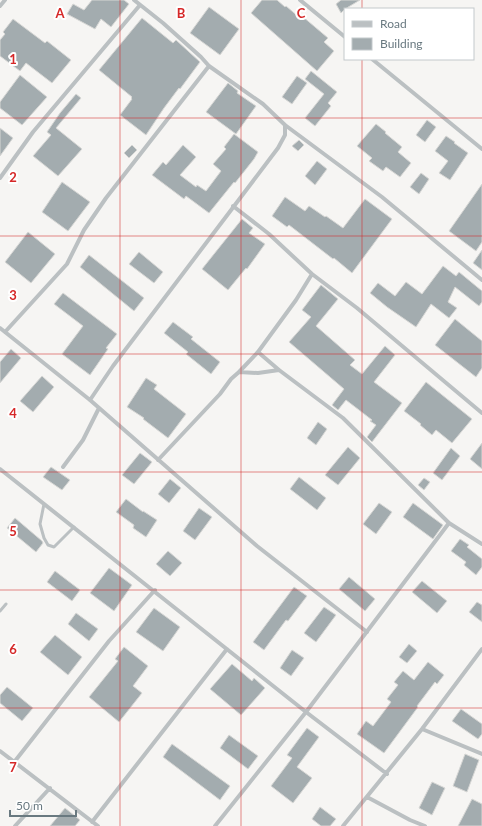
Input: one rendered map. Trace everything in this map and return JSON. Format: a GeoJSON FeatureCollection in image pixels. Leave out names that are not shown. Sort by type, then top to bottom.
{"type":"FeatureCollection","features":[{"type":"Feature","properties":{"kind":"street"},"geometry":{"type":"LineString","coordinates":[[0,6],[5,0]]}},
{"type":"Feature","properties":{"kind":"street"},"geometry":{"type":"LineString","coordinates":[[134,0],[163,23],[201,57],[208,66],[262,104],[285,125],[382,197],[482,280]]}},
{"type":"Feature","properties":{"kind":"street"},"geometry":{"type":"LineString","coordinates":[[300,0],[344,36]]}},
{"type":"Feature","properties":{"kind":"street"},"geometry":{"type":"LineString","coordinates":[[0,178],[33,132],[140,5]]}},
{"type":"Feature","properties":{"kind":"street"},"geometry":{"type":"LineString","coordinates":[[373,60],[482,149]]}},
{"type":"Feature","properties":{"kind":"street"},"geometry":{"type":"LineString","coordinates":[[5,332],[67,264],[84,230],[106,198],[208,66]]}},
{"type":"Feature","properties":{"kind":"street"},"geometry":{"type":"LineString","coordinates":[[90,400],[113,366],[278,148],[285,135],[285,125]]}},
{"type":"Feature","properties":{"kind":"street"},"geometry":{"type":"LineString","coordinates":[[233,206],[269,234],[312,274],[357,308],[482,413]]}},
{"type":"Feature","properties":{"kind":"street"},"geometry":{"type":"LineString","coordinates":[[158,460],[220,394],[231,379],[258,352],[296,300],[312,274]]}},
{"type":"Feature","properties":{"kind":"street"},"geometry":{"type":"LineString","coordinates":[[0,328],[90,400],[257,546],[366,632]]}},
{"type":"Feature","properties":{"kind":"street"},"geometry":{"type":"LineString","coordinates":[[258,352],[279,370],[343,418],[449,523],[482,544]]}},
{"type":"Feature","properties":{"kind":"street"},"geometry":{"type":"LineString","coordinates":[[239,372],[258,373],[279,370]]}},
{"type":"Feature","properties":{"kind":"street"},"geometry":{"type":"LineString","coordinates":[[63,467],[83,440],[99,408]]}},
{"type":"Feature","properties":{"kind":"street"},"geometry":{"type":"LineString","coordinates":[[0,469],[306,712],[387,774]]}},
{"type":"Feature","properties":{"kind":"street"},"geometry":{"type":"LineString","coordinates":[[215,826],[306,712],[449,523]]}},
{"type":"Feature","properties":{"kind":"street"},"geometry":{"type":"LineString","coordinates":[[14,761],[109,641],[154,590]]}},
{"type":"Feature","properties":{"kind":"street"},"geometry":{"type":"LineString","coordinates":[[92,822],[228,649]]}},
{"type":"Feature","properties":{"kind":"street"},"geometry":{"type":"LineString","coordinates":[[343,826],[422,730],[482,649]]}},
{"type":"Feature","properties":{"kind":"street"},"geometry":{"type":"LineString","coordinates":[[422,730],[482,754]]}},
{"type":"Feature","properties":{"kind":"street"},"geometry":{"type":"LineString","coordinates":[[0,751],[98,826]]}},
{"type":"Feature","properties":{"kind":"street"},"geometry":{"type":"LineString","coordinates":[[15,826],[50,788]]}},
{"type":"Feature","properties":{"kind":"street"},"geometry":{"type":"LineString","coordinates":[[367,797],[410,820],[425,826]]}},
{"type":"Feature","properties":{"kind":"lane"},"geometry":{"type":"LineString","coordinates":[[44,504],[40,524],[44,538],[48,545],[54,547],[74,527]]}},
{"type":"Feature","properties":{"kind":"lane"},"geometry":{"type":"LineString","coordinates":[[0,611],[6,604]]}},
{"type":"Feature","properties":{"kind":"building"},"geometry":{"type":"Polygon","coordinates":[[[92,0],[124,0],[129,4],[111,27],[101,19],[95,29],[67,14],[73,4],[84,10],[92,0]]]}},
{"type":"Feature","properties":{"kind":"building"},"geometry":{"type":"Polygon","coordinates":[[[262,0],[277,0],[300,18],[302,16],[328,38],[324,42],[334,51],[317,71],[251,13],[262,0]]]}},
{"type":"Feature","properties":{"kind":"building"},"geometry":{"type":"Polygon","coordinates":[[[341,0],[360,0],[344,8],[341,13],[336,4],[341,0]]]}},
{"type":"Feature","properties":{"kind":"building"},"geometry":{"type":"Polygon","coordinates":[[[209,7],[239,29],[220,55],[190,33],[209,7]]]}},
{"type":"Feature","properties":{"kind":"building"},"geometry":{"type":"Polygon","coordinates":[[[142,18],[173,43],[176,40],[200,62],[164,108],[146,135],[120,115],[132,97],[99,70],[142,18]]]}},
{"type":"Feature","properties":{"kind":"building"},"geometry":{"type":"Polygon","coordinates":[[[13,19],[45,43],[47,41],[71,60],[52,83],[26,63],[20,71],[0,56],[0,40],[5,34],[3,32],[13,19]]]}},
{"type":"Feature","properties":{"kind":"building"},"geometry":{"type":"Polygon","coordinates":[[[311,71],[337,92],[328,103],[331,106],[315,126],[305,118],[324,94],[305,79],[311,71]]]}},
{"type":"Feature","properties":{"kind":"building"},"geometry":{"type":"Polygon","coordinates":[[[20,75],[47,97],[22,125],[0,108],[0,102],[20,75]]]}},
{"type":"Feature","properties":{"kind":"building"},"geometry":{"type":"Polygon","coordinates":[[[297,76],[307,83],[292,104],[282,97],[297,76]]]}},
{"type":"Feature","properties":{"kind":"building"},"geometry":{"type":"Polygon","coordinates":[[[228,83],[238,91],[237,93],[256,106],[236,134],[206,112],[228,83]]]}},
{"type":"Feature","properties":{"kind":"building"},"geometry":{"type":"Polygon","coordinates":[[[76,94],[81,98],[56,128],[82,149],[58,176],[33,156],[51,135],[47,132],[76,94]]]}},
{"type":"Feature","properties":{"kind":"building"},"geometry":{"type":"Polygon","coordinates":[[[427,120],[436,127],[425,142],[416,135],[427,120]]]}},
{"type":"Feature","properties":{"kind":"building"},"geometry":{"type":"Polygon","coordinates":[[[376,124],[402,147],[398,152],[411,163],[400,177],[386,167],[383,171],[369,161],[372,158],[357,146],[376,124]]]}},
{"type":"Feature","properties":{"kind":"building"},"geometry":{"type":"Polygon","coordinates":[[[0,128],[13,138],[0,156],[0,128]]]}},
{"type":"Feature","properties":{"kind":"building"},"geometry":{"type":"Polygon","coordinates":[[[234,134],[258,152],[235,183],[234,182],[209,213],[186,196],[184,199],[152,175],[163,162],[166,165],[183,145],[196,157],[180,175],[196,187],[197,185],[206,191],[221,171],[213,164],[226,149],[224,147],[234,134]]]}},
{"type":"Feature","properties":{"kind":"building"},"geometry":{"type":"Polygon","coordinates":[[[446,136],[468,153],[450,180],[439,173],[448,161],[435,151],[446,136]]]}},
{"type":"Feature","properties":{"kind":"building"},"geometry":{"type":"Polygon","coordinates":[[[299,140],[304,145],[298,151],[292,146],[299,140]]]}},
{"type":"Feature","properties":{"kind":"building"},"geometry":{"type":"Polygon","coordinates":[[[132,145],[137,150],[129,158],[124,153],[132,145]]]}},
{"type":"Feature","properties":{"kind":"building"},"geometry":{"type":"Polygon","coordinates":[[[317,161],[327,169],[315,185],[305,176],[317,161]]]}},
{"type":"Feature","properties":{"kind":"building"},"geometry":{"type":"Polygon","coordinates":[[[421,173],[429,179],[419,194],[410,187],[421,173]]]}},
{"type":"Feature","properties":{"kind":"building"},"geometry":{"type":"Polygon","coordinates":[[[62,182],[90,202],[68,231],[42,212],[62,182]]]}},
{"type":"Feature","properties":{"kind":"building"},"geometry":{"type":"Polygon","coordinates":[[[482,184],[482,242],[476,251],[449,231],[482,184]]]}},
{"type":"Feature","properties":{"kind":"building"},"geometry":{"type":"Polygon","coordinates":[[[285,197],[305,211],[309,206],[343,228],[365,199],[392,219],[352,273],[289,225],[287,227],[272,216],[285,197]]]}},
{"type":"Feature","properties":{"kind":"building"},"geometry":{"type":"Polygon","coordinates":[[[242,219],[253,228],[249,233],[265,244],[247,269],[246,268],[228,290],[202,269],[242,219]]]}},
{"type":"Feature","properties":{"kind":"building"},"geometry":{"type":"Polygon","coordinates":[[[28,232],[55,254],[31,283],[5,262],[28,232]]]}},
{"type":"Feature","properties":{"kind":"building"},"geometry":{"type":"Polygon","coordinates":[[[482,250],[482,270],[473,263],[482,250]]]}},
{"type":"Feature","properties":{"kind":"building"},"geometry":{"type":"Polygon","coordinates":[[[139,252],[163,272],[154,283],[129,264],[139,252]]]}},
{"type":"Feature","properties":{"kind":"building"},"geometry":{"type":"Polygon","coordinates":[[[89,255],[144,298],[134,311],[80,267],[89,255]]]}},
{"type":"Feature","properties":{"kind":"building"},"geometry":{"type":"Polygon","coordinates":[[[443,266],[456,276],[459,272],[482,291],[482,302],[479,306],[455,287],[448,302],[457,308],[449,318],[431,304],[416,327],[370,293],[378,283],[395,296],[406,282],[422,294],[443,266]]]}},
{"type":"Feature","properties":{"kind":"building"},"geometry":{"type":"Polygon","coordinates":[[[321,285],[338,299],[316,326],[355,360],[350,365],[362,374],[385,346],[395,355],[374,382],[402,403],[372,442],[367,437],[376,425],[370,421],[372,420],[346,400],[338,410],[332,405],[344,389],[289,342],[311,317],[302,310],[321,285]]]}},
{"type":"Feature","properties":{"kind":"building"},"geometry":{"type":"Polygon","coordinates":[[[63,293],[117,334],[106,348],[108,349],[90,375],[62,354],[83,326],[54,304],[63,293]]]}},
{"type":"Feature","properties":{"kind":"building"},"geometry":{"type":"Polygon","coordinates":[[[455,319],[482,341],[482,368],[476,377],[435,345],[455,319]]]}},
{"type":"Feature","properties":{"kind":"building"},"geometry":{"type":"Polygon","coordinates":[[[173,322],[193,337],[191,339],[220,362],[211,374],[186,354],[188,352],[164,333],[173,322]]]}},
{"type":"Feature","properties":{"kind":"building"},"geometry":{"type":"Polygon","coordinates":[[[11,349],[21,358],[0,383],[0,362],[11,349]]]}},
{"type":"Feature","properties":{"kind":"building"},"geometry":{"type":"Polygon","coordinates":[[[42,376],[54,387],[33,412],[20,401],[42,376]]]}},
{"type":"Feature","properties":{"kind":"building"},"geometry":{"type":"Polygon","coordinates":[[[146,378],[157,385],[154,389],[186,414],[168,438],[143,419],[144,418],[127,407],[146,378]]]}},
{"type":"Feature","properties":{"kind":"building"},"geometry":{"type":"Polygon","coordinates":[[[426,382],[472,419],[452,443],[436,430],[432,435],[404,411],[426,382]]]}},
{"type":"Feature","properties":{"kind":"building"},"geometry":{"type":"Polygon","coordinates":[[[318,422],[327,429],[316,445],[307,438],[318,422]]]}},
{"type":"Feature","properties":{"kind":"building"},"geometry":{"type":"Polygon","coordinates":[[[482,443],[482,469],[470,459],[482,443]]]}},
{"type":"Feature","properties":{"kind":"building"},"geometry":{"type":"Polygon","coordinates":[[[348,447],[360,458],[338,485],[325,475],[348,447]]]}},
{"type":"Feature","properties":{"kind":"building"},"geometry":{"type":"Polygon","coordinates":[[[451,448],[460,456],[442,480],[433,473],[451,448]]]}},
{"type":"Feature","properties":{"kind":"building"},"geometry":{"type":"Polygon","coordinates":[[[140,453],[152,462],[134,484],[122,475],[140,453]]]}},
{"type":"Feature","properties":{"kind":"building"},"geometry":{"type":"Polygon","coordinates":[[[51,467],[70,480],[62,490],[43,477],[51,467]]]}},
{"type":"Feature","properties":{"kind":"building"},"geometry":{"type":"Polygon","coordinates":[[[299,477],[326,498],[317,510],[290,489],[299,477]]]}},
{"type":"Feature","properties":{"kind":"building"},"geometry":{"type":"Polygon","coordinates":[[[424,478],[430,482],[424,490],[418,485],[424,478]]]}},
{"type":"Feature","properties":{"kind":"building"},"geometry":{"type":"Polygon","coordinates":[[[170,479],[181,488],[169,503],[158,494],[170,479]]]}},
{"type":"Feature","properties":{"kind":"building"},"geometry":{"type":"Polygon","coordinates":[[[126,499],[143,512],[157,520],[146,537],[133,528],[134,525],[116,512],[126,499]]]}},
{"type":"Feature","properties":{"kind":"building"},"geometry":{"type":"Polygon","coordinates":[[[379,503],[392,512],[376,534],[363,524],[379,503]]]}},
{"type":"Feature","properties":{"kind":"building"},"geometry":{"type":"Polygon","coordinates":[[[413,503],[443,525],[433,539],[403,517],[413,503]]]}},
{"type":"Feature","properties":{"kind":"building"},"geometry":{"type":"Polygon","coordinates":[[[199,508],[212,517],[195,540],[183,531],[199,508]]]}},
{"type":"Feature","properties":{"kind":"building"},"geometry":{"type":"Polygon","coordinates":[[[15,518],[42,541],[43,543],[36,552],[7,528],[15,518]]]}},
{"type":"Feature","properties":{"kind":"building"},"geometry":{"type":"Polygon","coordinates":[[[460,539],[469,545],[467,547],[482,559],[482,567],[476,575],[464,565],[466,562],[451,551],[460,539]]]}},
{"type":"Feature","properties":{"kind":"building"},"geometry":{"type":"Polygon","coordinates":[[[168,551],[182,563],[170,576],[156,564],[168,551]]]}},
{"type":"Feature","properties":{"kind":"building"},"geometry":{"type":"Polygon","coordinates":[[[109,568],[132,585],[114,611],[90,593],[109,568]]]}},
{"type":"Feature","properties":{"kind":"building"},"geometry":{"type":"Polygon","coordinates":[[[55,571],[80,590],[72,601],[47,582],[55,571]]]}},
{"type":"Feature","properties":{"kind":"building"},"geometry":{"type":"Polygon","coordinates":[[[349,577],[375,599],[365,611],[339,589],[349,577]]]}},
{"type":"Feature","properties":{"kind":"building"},"geometry":{"type":"Polygon","coordinates":[[[422,581],[447,601],[437,613],[412,592],[422,581]]]}},
{"type":"Feature","properties":{"kind":"building"},"geometry":{"type":"Polygon","coordinates":[[[294,587],[307,596],[288,621],[286,620],[264,650],[253,642],[294,587]]]}},
{"type":"Feature","properties":{"kind":"building"},"geometry":{"type":"Polygon","coordinates":[[[477,602],[482,605],[482,622],[469,612],[477,602]]]}},
{"type":"Feature","properties":{"kind":"building"},"geometry":{"type":"Polygon","coordinates":[[[324,607],[336,615],[316,642],[304,633],[324,607]]]}},
{"type":"Feature","properties":{"kind":"building"},"geometry":{"type":"Polygon","coordinates":[[[154,608],[180,627],[163,651],[136,632],[154,608]]]}},
{"type":"Feature","properties":{"kind":"building"},"geometry":{"type":"Polygon","coordinates":[[[76,613],[98,629],[89,641],[68,624],[76,613]]]}},
{"type":"Feature","properties":{"kind":"building"},"geometry":{"type":"Polygon","coordinates":[[[55,635],[82,657],[68,675],[40,652],[55,635]]]}},
{"type":"Feature","properties":{"kind":"building"},"geometry":{"type":"Polygon","coordinates":[[[409,644],[417,651],[407,663],[399,657],[409,644]]]}},
{"type":"Feature","properties":{"kind":"building"},"geometry":{"type":"Polygon","coordinates":[[[124,647],[148,666],[133,686],[142,693],[119,722],[89,697],[118,661],[115,659],[124,647]]]}},
{"type":"Feature","properties":{"kind":"building"},"geometry":{"type":"Polygon","coordinates":[[[292,650],[304,658],[291,676],[280,668],[292,650]]]}},
{"type":"Feature","properties":{"kind":"building"},"geometry":{"type":"Polygon","coordinates":[[[428,662],[444,675],[437,684],[435,682],[384,753],[357,734],[366,721],[373,726],[391,702],[387,699],[398,685],[394,682],[403,671],[414,680],[428,662]]]}},
{"type":"Feature","properties":{"kind":"building"},"geometry":{"type":"Polygon","coordinates":[[[232,664],[252,681],[254,678],[265,688],[241,715],[210,689],[232,664]]]}},
{"type":"Feature","properties":{"kind":"building"},"geometry":{"type":"Polygon","coordinates":[[[7,687],[33,708],[22,721],[0,703],[0,695],[7,687]]]}},
{"type":"Feature","properties":{"kind":"building"},"geometry":{"type":"Polygon","coordinates":[[[461,709],[482,724],[482,734],[478,739],[452,721],[461,709]]]}},
{"type":"Feature","properties":{"kind":"building"},"geometry":{"type":"Polygon","coordinates":[[[307,728],[319,737],[297,767],[312,778],[293,803],[271,786],[292,758],[287,755],[307,728]]]}},
{"type":"Feature","properties":{"kind":"building"},"geometry":{"type":"Polygon","coordinates":[[[229,735],[258,756],[248,769],[220,748],[229,735]]]}},
{"type":"Feature","properties":{"kind":"building"},"geometry":{"type":"Polygon","coordinates":[[[172,744],[230,786],[220,800],[163,757],[172,744]]]}},
{"type":"Feature","properties":{"kind":"building"},"geometry":{"type":"Polygon","coordinates":[[[465,754],[479,760],[467,792],[453,786],[465,754]]]}},
{"type":"Feature","properties":{"kind":"building"},"geometry":{"type":"Polygon","coordinates":[[[432,782],[445,788],[432,815],[419,808],[432,782]]]}},
{"type":"Feature","properties":{"kind":"building"},"geometry":{"type":"Polygon","coordinates":[[[472,799],[482,804],[482,826],[458,826],[472,799]]]}},
{"type":"Feature","properties":{"kind":"building"},"geometry":{"type":"Polygon","coordinates":[[[320,807],[336,819],[330,826],[321,826],[312,819],[320,807]]]}},
{"type":"Feature","properties":{"kind":"building"},"geometry":{"type":"Polygon","coordinates":[[[65,808],[80,820],[75,826],[50,826],[65,808]]]}}]}
